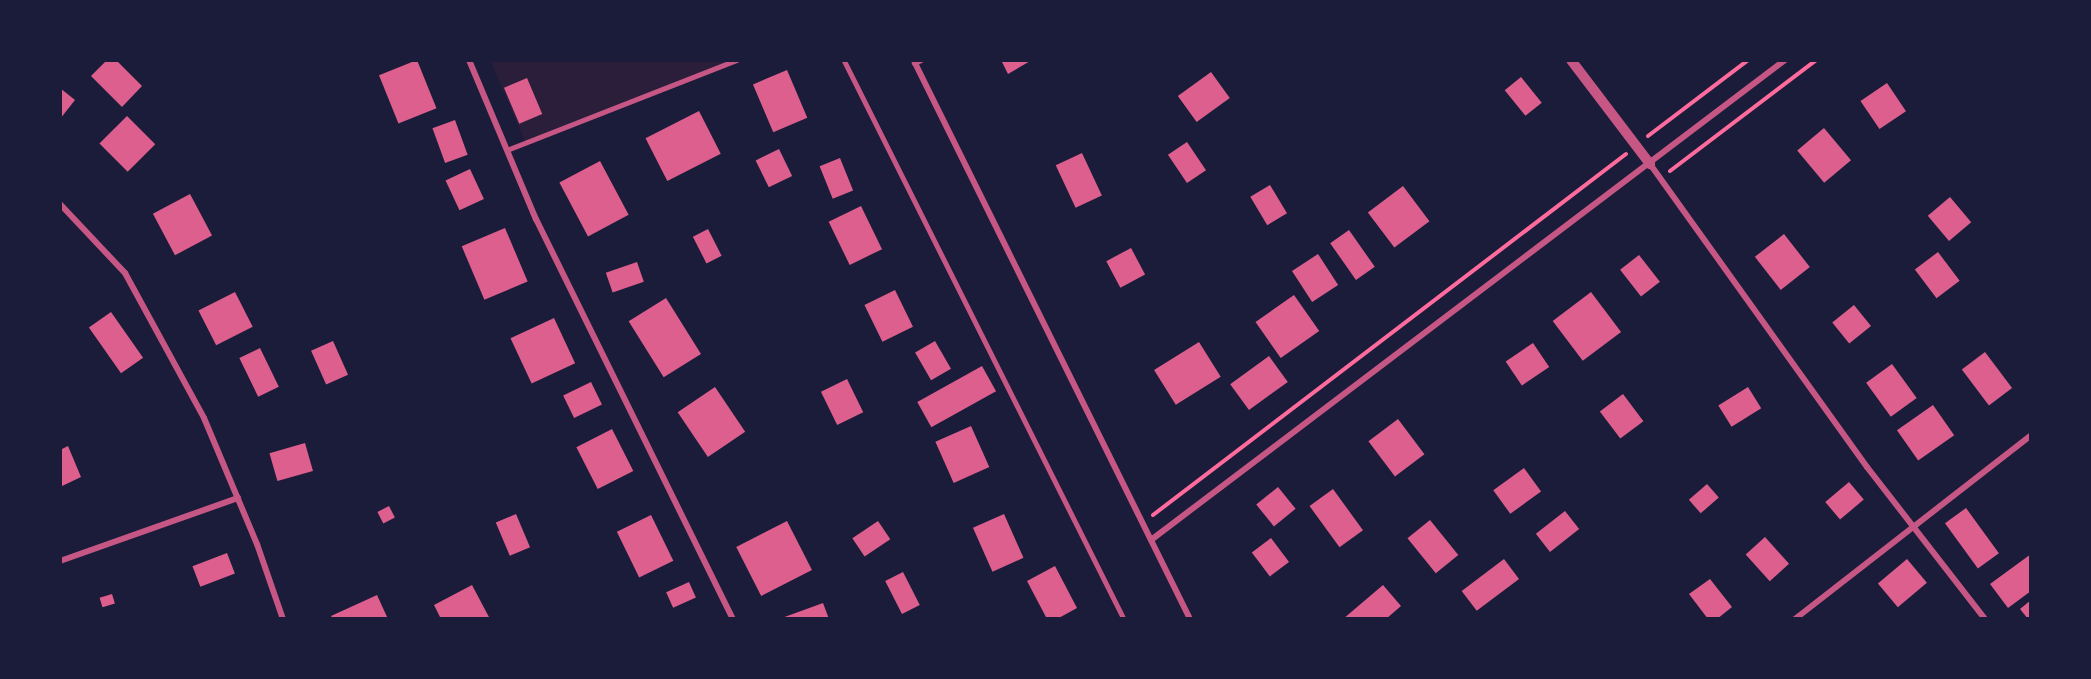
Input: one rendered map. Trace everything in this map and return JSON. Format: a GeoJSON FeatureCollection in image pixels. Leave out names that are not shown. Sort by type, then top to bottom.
{"type":"FeatureCollection","features":[{"type":"Feature","properties":{"kind":"street"},"geometry":{"type":"LineString","coordinates":[[469,60],[536,219],[734,619]]}},
{"type":"Feature","properties":{"kind":"street"},"geometry":{"type":"LineString","coordinates":[[921,60],[915,63],[1190,619]]}},
{"type":"Feature","properties":{"kind":"street"},"geometry":{"type":"LineString","coordinates":[[1571,60],[1650,164],[1867,467],[1915,525],[1985,619]]}},
{"type":"Feature","properties":{"kind":"street"},"geometry":{"type":"LineString","coordinates":[[1151,540],[1785,60]]}},
{"type":"Feature","properties":{"kind":"street"},"geometry":{"type":"LineString","coordinates":[[60,204],[125,273],[204,418],[238,498],[283,619]]}},
{"type":"Feature","properties":{"kind":"street"},"geometry":{"type":"LineString","coordinates":[[1795,619],[2031,435]]}},
{"type":"Feature","properties":{"kind":"street"},"geometry":{"type":"LineString","coordinates":[[60,561],[238,498]]}},
{"type":"Feature","properties":{"kind":"lane"},"geometry":{"type":"LineString","coordinates":[[507,150],[737,60]]}},
{"type":"Feature","properties":{"kind":"lane"},"geometry":{"type":"LineString","coordinates":[[844,60],[1125,619]]}},
{"type":"Feature","properties":{"kind":"path"},"geometry":{"type":"LineString","coordinates":[[1142,523],[1748,60]]}},
{"type":"Feature","properties":{"kind":"path"},"geometry":{"type":"LineString","coordinates":[[1660,178],[1816,60]]}},
{"type":"Feature","properties":{"kind":"shaded area"},"geometry":{"type":"Polygon","coordinates":[[[490,60],[732,60],[527,146],[490,60]]]}},
{"type":"Feature","properties":{"kind":"building"},"geometry":{"type":"Polygon","coordinates":[[[107,60],[116,60],[142,86],[122,107],[91,76],[107,60]]]}},
{"type":"Feature","properties":{"kind":"building"},"geometry":{"type":"Polygon","coordinates":[[[417,60],[436,108],[398,124],[379,75],[417,60]]]}},
{"type":"Feature","properties":{"kind":"building"},"geometry":{"type":"Polygon","coordinates":[[[1001,60],[1032,60],[1008,74],[1001,60]]]}},
{"type":"Feature","properties":{"kind":"building"},"geometry":{"type":"Polygon","coordinates":[[[787,70],[807,118],[773,132],[753,84],[787,70]]]}},
{"type":"Feature","properties":{"kind":"building"},"geometry":{"type":"Polygon","coordinates":[[[1211,72],[1230,98],[1197,122],[1178,96],[1211,72]]]}},
{"type":"Feature","properties":{"kind":"building"},"geometry":{"type":"Polygon","coordinates":[[[1521,77],[1542,103],[1525,116],[1505,90],[1521,77]]]}},
{"type":"Feature","properties":{"kind":"building"},"geometry":{"type":"Polygon","coordinates":[[[527,78],[542,114],[519,124],[504,88],[527,78]]]}},
{"type":"Feature","properties":{"kind":"building"},"geometry":{"type":"Polygon","coordinates":[[[1887,83],[1906,111],[1879,129],[1860,101],[1887,83]]]}},
{"type":"Feature","properties":{"kind":"building"},"geometry":{"type":"Polygon","coordinates":[[[60,88],[75,100],[60,119],[60,88]]]}},
{"type":"Feature","properties":{"kind":"building"},"geometry":{"type":"Polygon","coordinates":[[[699,111],[721,154],[667,181],[646,138],[699,111]]]}},
{"type":"Feature","properties":{"kind":"building"},"geometry":{"type":"Polygon","coordinates":[[[127,116],[155,144],[128,172],[99,144],[127,116]]]}},
{"type":"Feature","properties":{"kind":"building"},"geometry":{"type":"Polygon","coordinates":[[[455,120],[468,155],[445,163],[432,128],[455,120]]]}},
{"type":"Feature","properties":{"kind":"building"},"geometry":{"type":"Polygon","coordinates":[[[1824,128],[1851,160],[1824,183],[1797,150],[1824,128]]]}},
{"type":"Feature","properties":{"kind":"building"},"geometry":{"type":"Polygon","coordinates":[[[1187,142],[1206,170],[1187,183],[1168,155],[1187,142]]]}},
{"type":"Feature","properties":{"kind":"building"},"geometry":{"type":"Polygon","coordinates":[[[779,149],[792,176],[769,187],[756,160],[779,149]]]}},
{"type":"Feature","properties":{"kind":"building"},"geometry":{"type":"Polygon","coordinates":[[[1082,153],[1102,196],[1076,208],[1056,165],[1082,153]]]}},
{"type":"Feature","properties":{"kind":"building"},"geometry":{"type":"Polygon","coordinates":[[[840,158],[853,190],[833,199],[820,166],[840,158]]]}},
{"type":"Feature","properties":{"kind":"building"},"geometry":{"type":"Polygon","coordinates":[[[600,161],[629,215],[588,236],[559,183],[600,161]]]}},
{"type":"Feature","properties":{"kind":"building"},"geometry":{"type":"Polygon","coordinates":[[[470,169],[484,199],[459,210],[446,180],[470,169]]]}},
{"type":"Feature","properties":{"kind":"building"},"geometry":{"type":"Polygon","coordinates":[[[1270,185],[1287,213],[1267,225],[1250,197],[1270,185]]]}},
{"type":"Feature","properties":{"kind":"building"},"geometry":{"type":"Polygon","coordinates":[[[1403,186],[1429,221],[1394,248],[1368,212],[1403,186]]]}},
{"type":"Feature","properties":{"kind":"building"},"geometry":{"type":"Polygon","coordinates":[[[190,194],[212,235],[175,255],[153,214],[190,194]]]}},
{"type":"Feature","properties":{"kind":"building"},"geometry":{"type":"Polygon","coordinates":[[[1950,197],[1971,222],[1949,241],[1928,216],[1950,197]]]}},
{"type":"Feature","properties":{"kind":"building"},"geometry":{"type":"Polygon","coordinates":[[[861,206],[882,249],[850,265],[829,222],[861,206]]]}},
{"type":"Feature","properties":{"kind":"building"},"geometry":{"type":"Polygon","coordinates":[[[505,228],[528,281],[484,300],[462,246],[505,228]]]}},
{"type":"Feature","properties":{"kind":"building"},"geometry":{"type":"Polygon","coordinates":[[[708,229],[722,256],[706,263],[693,237],[708,229]]]}},
{"type":"Feature","properties":{"kind":"building"},"geometry":{"type":"Polygon","coordinates":[[[1349,230],[1375,267],[1356,280],[1330,243],[1349,230]]]}},
{"type":"Feature","properties":{"kind":"building"},"geometry":{"type":"Polygon","coordinates":[[[1784,234],[1810,267],[1781,290],[1755,257],[1784,234]]]}},
{"type":"Feature","properties":{"kind":"building"},"geometry":{"type":"Polygon","coordinates":[[[1131,248],[1145,274],[1120,288],[1106,261],[1131,248]]]}},
{"type":"Feature","properties":{"kind":"building"},"geometry":{"type":"Polygon","coordinates":[[[1938,252],[1960,281],[1937,298],[1915,269],[1938,252]]]}},
{"type":"Feature","properties":{"kind":"building"},"geometry":{"type":"Polygon","coordinates":[[[1318,254],[1338,285],[1312,302],[1292,271],[1318,254]]]}},
{"type":"Feature","properties":{"kind":"building"},"geometry":{"type":"Polygon","coordinates":[[[1639,255],[1660,282],[1641,297],[1620,270],[1639,255]]]}},
{"type":"Feature","properties":{"kind":"building"},"geometry":{"type":"Polygon","coordinates":[[[637,262],[644,282],[613,293],[606,273],[637,262]]]}},
{"type":"Feature","properties":{"kind":"building"},"geometry":{"type":"Polygon","coordinates":[[[895,290],[913,327],[882,342],[864,305],[895,290]]]}},
{"type":"Feature","properties":{"kind":"building"},"geometry":{"type":"Polygon","coordinates":[[[235,292],[253,327],[216,345],[198,311],[235,292]]]}},
{"type":"Feature","properties":{"kind":"building"},"geometry":{"type":"Polygon","coordinates":[[[1591,292],[1621,332],[1583,361],[1553,321],[1591,292]]]}},
{"type":"Feature","properties":{"kind":"building"},"geometry":{"type":"Polygon","coordinates":[[[1294,295],[1319,331],[1281,358],[1255,322],[1294,295]]]}},
{"type":"Feature","properties":{"kind":"building"},"geometry":{"type":"Polygon","coordinates":[[[666,298],[701,354],[664,377],[629,321],[666,298]]]}},
{"type":"Feature","properties":{"kind":"building"},"geometry":{"type":"Polygon","coordinates":[[[1854,305],[1871,326],[1849,344],[1832,323],[1854,305]]]}},
{"type":"Feature","properties":{"kind":"building"},"geometry":{"type":"Polygon","coordinates":[[[111,312],[143,358],[121,373],[89,327],[111,312]]]}},
{"type":"Feature","properties":{"kind":"building"},"geometry":{"type":"Polygon","coordinates":[[[554,318],[575,363],[532,384],[510,338],[554,318]]]}},
{"type":"Feature","properties":{"kind":"building"},"geometry":{"type":"Polygon","coordinates":[[[333,341],[348,375],[326,385],[311,351],[333,341]]]}},
{"type":"Feature","properties":{"kind":"building"},"geometry":{"type":"Polygon","coordinates":[[[935,341],[951,369],[931,380],[915,352],[935,341]]]}},
{"type":"Feature","properties":{"kind":"building"},"geometry":{"type":"Polygon","coordinates":[[[1199,342],[1221,377],[1176,405],[1154,370],[1199,342]]]}},
{"type":"Feature","properties":{"kind":"building"},"geometry":{"type":"Polygon","coordinates":[[[1533,343],[1549,367],[1522,385],[1506,361],[1533,343]]]}},
{"type":"Feature","properties":{"kind":"building"},"geometry":{"type":"Polygon","coordinates":[[[260,348],[279,387],[258,397],[239,358],[260,348]]]}},
{"type":"Feature","properties":{"kind":"building"},"geometry":{"type":"Polygon","coordinates":[[[1985,352],[2012,388],[1989,405],[1962,369],[1985,352]]]}},
{"type":"Feature","properties":{"kind":"building"},"geometry":{"type":"Polygon","coordinates":[[[1269,356],[1288,382],[1249,410],[1230,384],[1269,356]]]}},
{"type":"Feature","properties":{"kind":"building"},"geometry":{"type":"Polygon","coordinates":[[[1892,364],[1917,398],[1891,417],[1866,383],[1892,364]]]}},
{"type":"Feature","properties":{"kind":"building"},"geometry":{"type":"Polygon","coordinates":[[[982,366],[996,391],[931,427],[917,402],[982,366]]]}},
{"type":"Feature","properties":{"kind":"building"},"geometry":{"type":"Polygon","coordinates":[[[847,379],[863,412],[837,425],[821,392],[847,379]]]}},
{"type":"Feature","properties":{"kind":"building"},"geometry":{"type":"Polygon","coordinates":[[[591,382],[602,404],[574,418],[563,396],[591,382]]]}},
{"type":"Feature","properties":{"kind":"building"},"geometry":{"type":"Polygon","coordinates":[[[715,387],[745,432],[708,457],[678,412],[715,387]]]}},
{"type":"Feature","properties":{"kind":"building"},"geometry":{"type":"Polygon","coordinates":[[[1748,387],[1761,408],[1732,427],[1718,406],[1748,387]]]}},
{"type":"Feature","properties":{"kind":"building"},"geometry":{"type":"Polygon","coordinates":[[[1623,394],[1643,421],[1620,439],[1600,411],[1623,394]]]}},
{"type":"Feature","properties":{"kind":"building"},"geometry":{"type":"Polygon","coordinates":[[[1933,405],[1954,435],[1918,461],[1897,430],[1933,405]]]}},
{"type":"Feature","properties":{"kind":"building"},"geometry":{"type":"Polygon","coordinates":[[[1398,419],[1424,454],[1395,476],[1368,441],[1398,419]]]}},
{"type":"Feature","properties":{"kind":"building"},"geometry":{"type":"Polygon","coordinates":[[[971,426],[989,467],[954,483],[935,442],[971,426]]]}},
{"type":"Feature","properties":{"kind":"building"},"geometry":{"type":"Polygon","coordinates":[[[612,429],[633,471],[598,489],[576,447],[612,429]]]}},
{"type":"Feature","properties":{"kind":"building"},"geometry":{"type":"Polygon","coordinates":[[[305,443],[313,471],[277,481],[269,453],[305,443]]]}},
{"type":"Feature","properties":{"kind":"building"},"geometry":{"type":"Polygon","coordinates":[[[68,446],[81,477],[60,487],[60,450],[68,446]]]}},
{"type":"Feature","properties":{"kind":"building"},"geometry":{"type":"Polygon","coordinates":[[[1524,468],[1541,491],[1510,514],[1493,490],[1524,468]]]}},
{"type":"Feature","properties":{"kind":"building"},"geometry":{"type":"Polygon","coordinates":[[[1849,482],[1864,500],[1840,520],[1825,502],[1849,482]]]}},
{"type":"Feature","properties":{"kind":"building"},"geometry":{"type":"Polygon","coordinates":[[[1707,484],[1719,498],[1701,513],[1689,500],[1707,484]]]}},
{"type":"Feature","properties":{"kind":"building"},"geometry":{"type":"Polygon","coordinates":[[[1278,487],[1296,509],[1274,526],[1256,505],[1278,487]]]}},
{"type":"Feature","properties":{"kind":"building"},"geometry":{"type":"Polygon","coordinates":[[[1333,489],[1363,530],[1340,547],[1310,506],[1333,489]]]}},
{"type":"Feature","properties":{"kind":"building"},"geometry":{"type":"Polygon","coordinates":[[[389,506],[395,518],[383,523],[377,512],[389,506]]]}},
{"type":"Feature","properties":{"kind":"building"},"geometry":{"type":"Polygon","coordinates":[[[1966,508],[1999,553],[1978,569],[1945,523],[1966,508]]]}},
{"type":"Feature","properties":{"kind":"building"},"geometry":{"type":"Polygon","coordinates":[[[1565,511],[1579,529],[1550,552],[1536,534],[1565,511]]]}},
{"type":"Feature","properties":{"kind":"building"},"geometry":{"type":"Polygon","coordinates":[[[516,514],[530,547],[510,556],[496,523],[516,514]]]}},
{"type":"Feature","properties":{"kind":"building"},"geometry":{"type":"Polygon","coordinates":[[[1004,514],[1024,558],[992,572],[973,528],[1004,514]]]}},
{"type":"Feature","properties":{"kind":"building"},"geometry":{"type":"Polygon","coordinates":[[[651,515],[673,561],[639,577],[617,532],[651,515]]]}},
{"type":"Feature","properties":{"kind":"building"},"geometry":{"type":"Polygon","coordinates":[[[1430,520],[1458,555],[1436,573],[1407,538],[1430,520]]]}},
{"type":"Feature","properties":{"kind":"building"},"geometry":{"type":"Polygon","coordinates":[[[787,521],[812,570],[761,596],[736,547],[787,521]]]}},
{"type":"Feature","properties":{"kind":"building"},"geometry":{"type":"Polygon","coordinates":[[[878,521],[890,539],[865,557],[852,538],[878,521]]]}},
{"type":"Feature","properties":{"kind":"building"},"geometry":{"type":"Polygon","coordinates":[[[1765,537],[1789,564],[1770,581],[1746,554],[1765,537]]]}},
{"type":"Feature","properties":{"kind":"building"},"geometry":{"type":"Polygon","coordinates":[[[1271,538],[1289,562],[1270,576],[1252,552],[1271,538]]]}},
{"type":"Feature","properties":{"kind":"building"},"geometry":{"type":"Polygon","coordinates":[[[227,553],[235,574],[200,587],[192,566],[227,553]]]}},
{"type":"Feature","properties":{"kind":"building"},"geometry":{"type":"Polygon","coordinates":[[[2031,554],[2031,591],[2008,608],[1990,584],[2031,554]]]}},
{"type":"Feature","properties":{"kind":"building"},"geometry":{"type":"Polygon","coordinates":[[[1504,559],[1519,579],[1477,611],[1462,591],[1504,559]]]}},
{"type":"Feature","properties":{"kind":"building"},"geometry":{"type":"Polygon","coordinates":[[[1907,559],[1927,583],[1898,607],[1878,583],[1907,559]]]}},
{"type":"Feature","properties":{"kind":"building"},"geometry":{"type":"Polygon","coordinates":[[[1055,566],[1077,608],[1057,619],[1047,619],[1027,581],[1055,566]]]}},
{"type":"Feature","properties":{"kind":"building"},"geometry":{"type":"Polygon","coordinates":[[[903,572],[920,605],[902,614],[885,581],[903,572]]]}},
{"type":"Feature","properties":{"kind":"building"},"geometry":{"type":"Polygon","coordinates":[[[1710,579],[1732,607],[1717,619],[1708,619],[1689,594],[1710,579]]]}},
{"type":"Feature","properties":{"kind":"building"},"geometry":{"type":"Polygon","coordinates":[[[689,582],[696,598],[673,608],[666,592],[689,582]]]}},
{"type":"Feature","properties":{"kind":"building"},"geometry":{"type":"Polygon","coordinates":[[[472,585],[490,619],[441,619],[434,605],[472,585]]]}},
{"type":"Feature","properties":{"kind":"building"},"geometry":{"type":"Polygon","coordinates":[[[1383,585],[1401,606],[1386,619],[1343,619],[1383,585]]]}},
{"type":"Feature","properties":{"kind":"building"},"geometry":{"type":"Polygon","coordinates":[[[112,594],[115,604],[102,607],[100,598],[112,594]]]}},
{"type":"Feature","properties":{"kind":"building"},"geometry":{"type":"Polygon","coordinates":[[[377,595],[388,619],[333,619],[331,616],[377,595]]]}},
{"type":"Feature","properties":{"kind":"building"},"geometry":{"type":"Polygon","coordinates":[[[2031,600],[2031,619],[2028,619],[2020,609],[2031,600]]]}},
{"type":"Feature","properties":{"kind":"building"},"geometry":{"type":"Polygon","coordinates":[[[823,603],[829,619],[779,619],[823,603]]]}}]}
